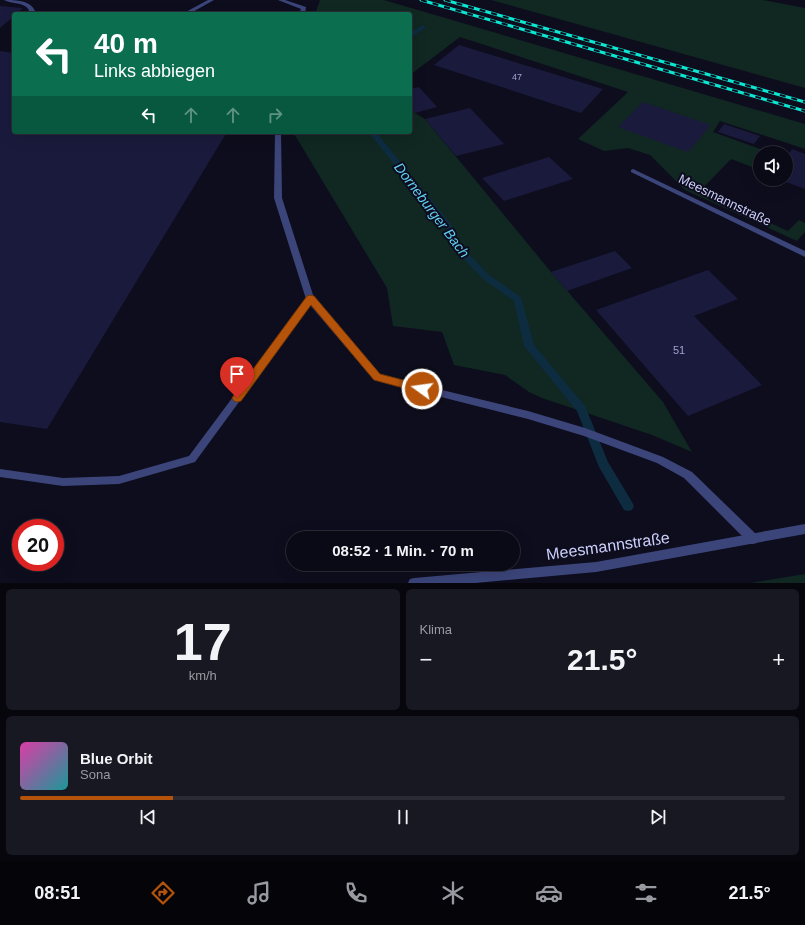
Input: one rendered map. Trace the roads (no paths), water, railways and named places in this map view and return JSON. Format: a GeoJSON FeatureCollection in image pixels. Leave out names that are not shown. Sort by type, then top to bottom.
{"type":"FeatureCollection","features":[{"type":"Feature","properties":{"kind":"street"},"geometry":{"type":"LineString","coordinates":[[6,0],[27,4],[32,9],[33,12]]}},
{"type":"Feature","properties":{"kind":"street"},"geometry":{"type":"LineString","coordinates":[[189,12],[212,0]]}},
{"type":"Feature","properties":{"kind":"street"},"geometry":{"type":"LineString","coordinates":[[280,0],[304,8],[303,12]]}},
{"type":"Feature","properties":{"kind":"street"},"geometry":{"type":"LineString","coordinates":[[278,134],[278,198],[310,299],[377,378],[528,415],[585,432],[660,460],[688,475],[753,539]]}},
{"type":"Feature","properties":{"kind":"street","name":"Meesmannstraße"},"geometry":{"type":"LineString","coordinates":[[633,171],[805,254]]}},
{"type":"Feature","properties":{"kind":"street"},"geometry":{"type":"LineString","coordinates":[[0,473],[63,482],[119,480],[192,460],[310,299]]}},
{"type":"Feature","properties":{"kind":"street","name":"Meesmannstraße"},"geometry":{"type":"LineString","coordinates":[[414,583],[596,566],[805,529]]}},
{"type":"Feature","properties":{"kind":"waterway","name":"Dorneburger Bach"},"geometry":{"type":"LineString","coordinates":[[412,35],[423,27]]}},
{"type":"Feature","properties":{"kind":"waterway","name":"Dorneburger Bach"},"geometry":{"type":"LineString","coordinates":[[374,134],[447,225],[462,252],[486,277],[518,299],[529,346],[581,409],[603,464],[628,506]]}},
{"type":"Feature","properties":{"kind":"railway"},"geometry":{"type":"LineString","coordinates":[[421,0],[805,111]]}},
{"type":"Feature","properties":{"kind":"railway"},"geometry":{"type":"LineString","coordinates":[[445,0],[805,102]]}}]}
